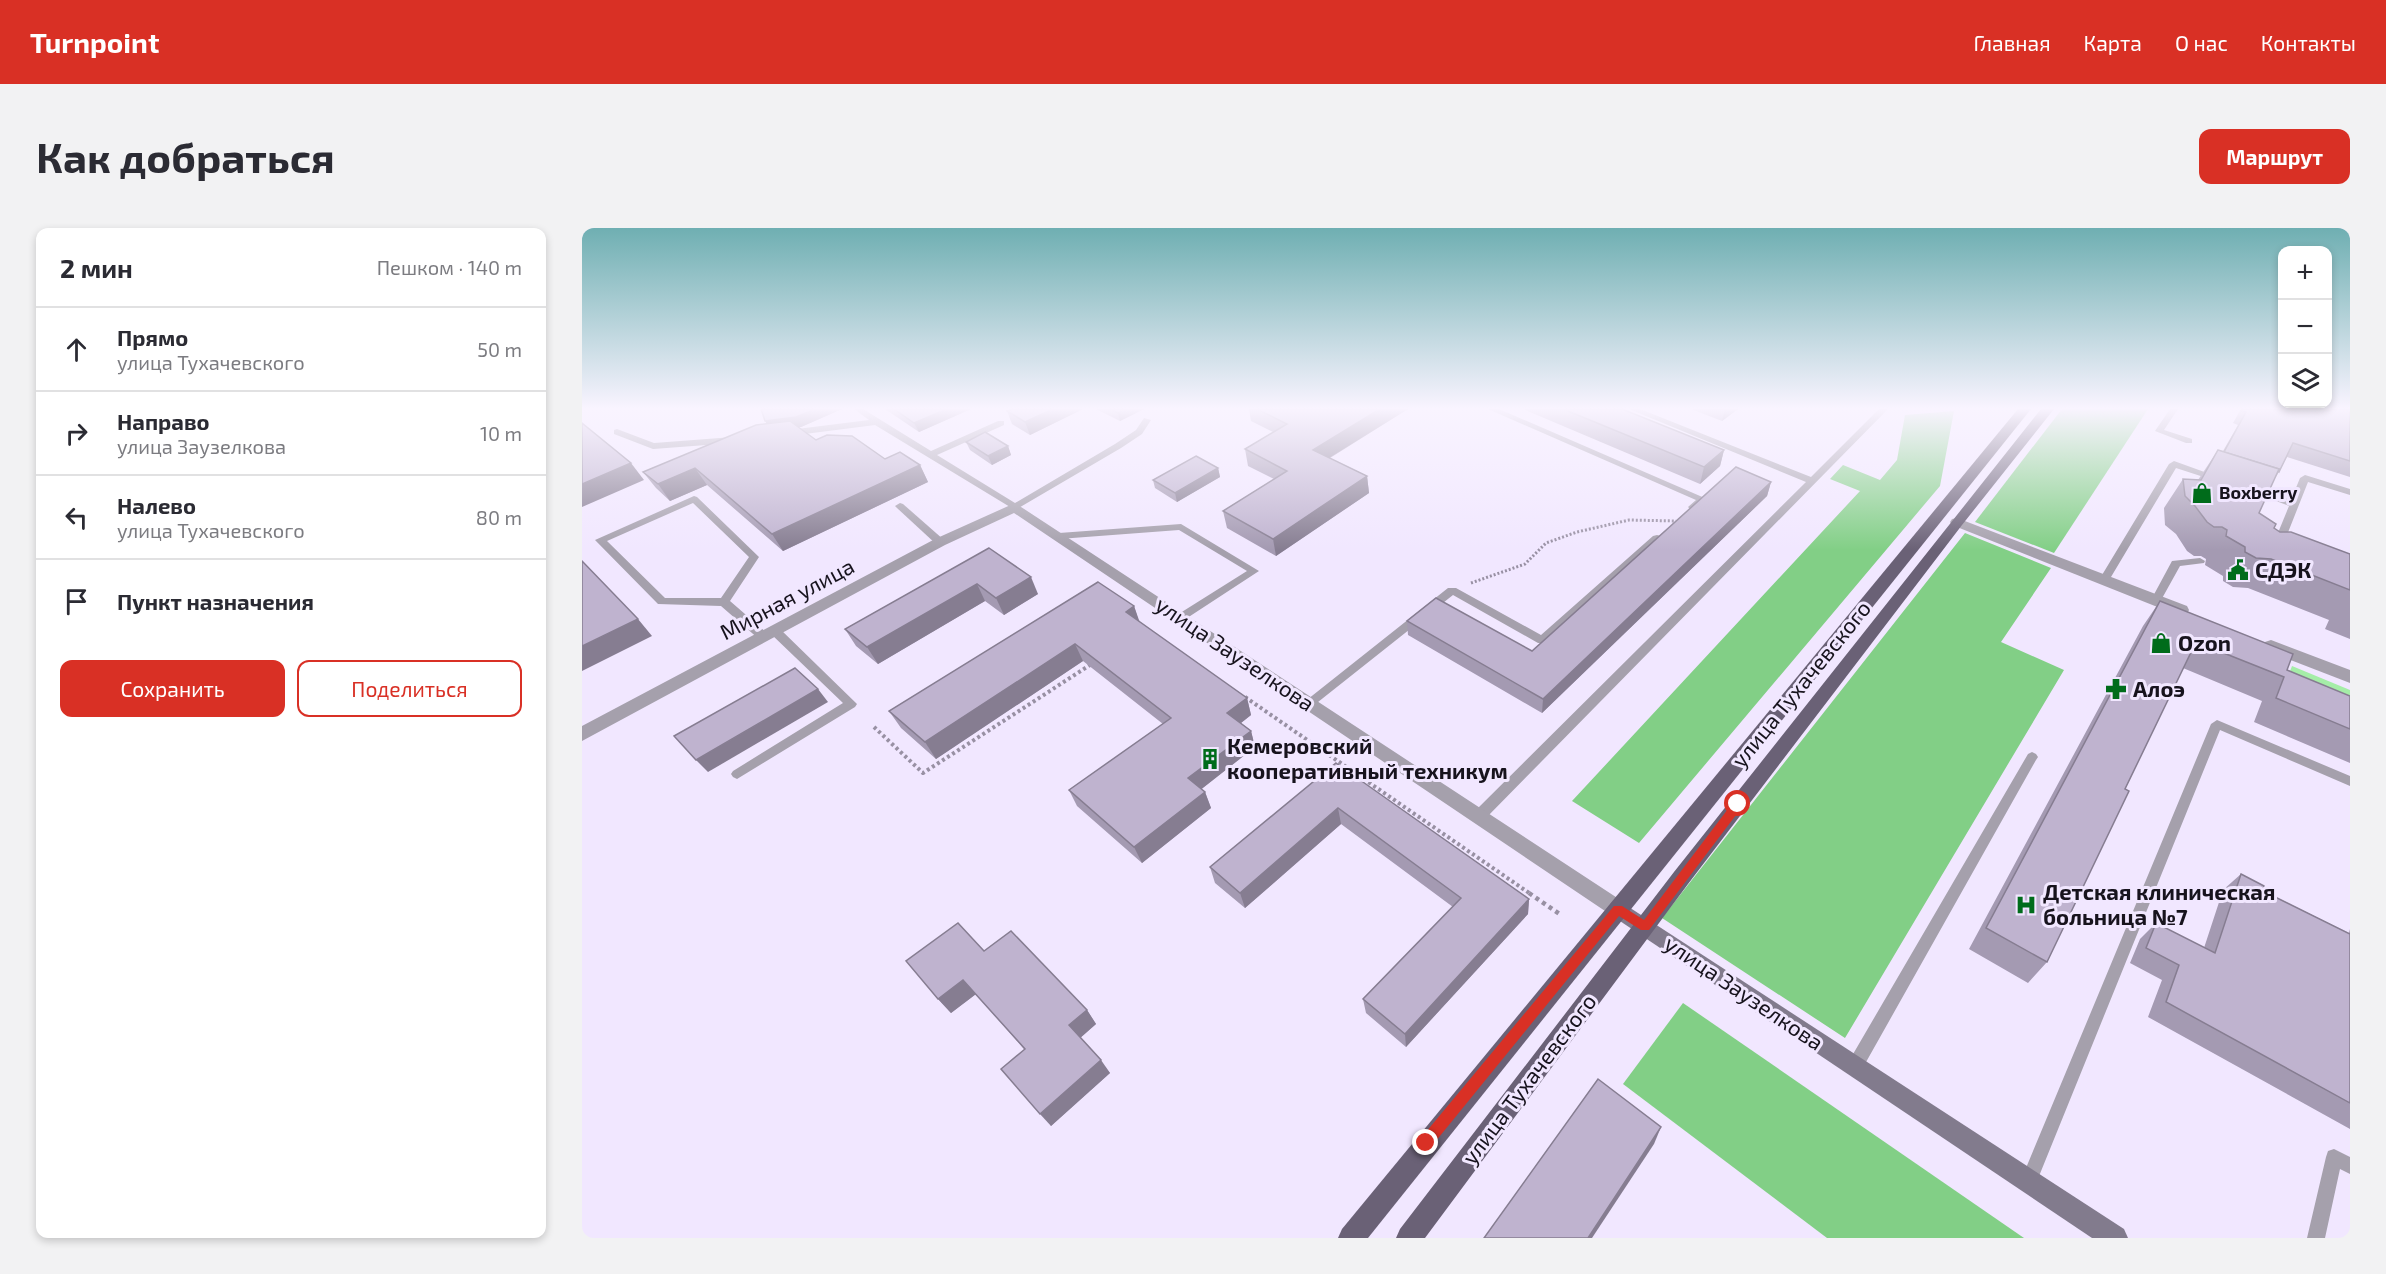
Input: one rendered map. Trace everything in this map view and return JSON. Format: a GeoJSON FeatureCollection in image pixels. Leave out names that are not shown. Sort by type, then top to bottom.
{"type":"FeatureCollection","features":[{"type":"Feature","properties":{"kind":"main road","name":"улица Тухачевского"},"geometry":{"type":"LineString","coordinates":[[1351,1238],[1987,456]]}},
{"type":"Feature","properties":{"kind":"main road","name":"улица Тухачевского"},"geometry":{"type":"LineString","coordinates":[[1409,1238],[1645,927],[2010,456]]}},
{"type":"Feature","properties":{"kind":"street","name":"улица Заузелкова"},"geometry":{"type":"LineString","coordinates":[[1015,507],[2115,1238]]}},
{"type":"Feature","properties":{"kind":"street","name":"Мирная улица"},"geometry":{"type":"LineString","coordinates":[[582,734],[940,542],[1015,507]]}},
{"type":"Feature","properties":{"kind":"street"},"geometry":{"type":"LineString","coordinates":[[1957,522],[2198,617]]}},
{"type":"Feature","properties":{"kind":"street"},"geometry":{"type":"LineString","coordinates":[[2252,638],[2350,677]]}},
{"type":"Feature","properties":{"kind":"lane"},"geometry":{"type":"LineString","coordinates":[[936,456],[1015,507],[1101,456]]}},
{"type":"Feature","properties":{"kind":"lane"},"geometry":{"type":"LineString","coordinates":[[1609,456],[1706,495],[1676,522]]}},
{"type":"Feature","properties":{"kind":"lane"},"geometry":{"type":"LineString","coordinates":[[1743,463],[1751,456]]}},
{"type":"Feature","properties":{"kind":"lane"},"geometry":{"type":"LineString","coordinates":[[1751,456],[1813,481]]}},
{"type":"Feature","properties":{"kind":"lane"},"geometry":{"type":"LineString","coordinates":[[1479,816],[1838,456]]}},
{"type":"Feature","properties":{"kind":"lane"},"geometry":{"type":"LineString","coordinates":[[2104,580],[2174,464],[2229,482]]}},
{"type":"Feature","properties":{"kind":"lane"},"geometry":{"type":"LineString","coordinates":[[2275,555],[2306,478],[2350,492]]}},
{"type":"Feature","properties":{"kind":"lane"},"geometry":{"type":"LineString","coordinates":[[2240,486],[2294,504]]}},
{"type":"Feature","properties":{"kind":"lane"},"geometry":{"type":"LineString","coordinates":[[724,602],[754,557],[694,499],[600,540],[662,602],[724,602],[769,634],[851,704],[737,774]]}},
{"type":"Feature","properties":{"kind":"lane"},"geometry":{"type":"LineString","coordinates":[[900,506],[940,542]]}},
{"type":"Feature","properties":{"kind":"lane"},"geometry":{"type":"LineString","coordinates":[[1059,536],[1181,526],[1254,571],[1181,618]]}},
{"type":"Feature","properties":{"kind":"lane"},"geometry":{"type":"LineString","coordinates":[[1309,703],[1452,590],[1542,640],[1667,529]]}},
{"type":"Feature","properties":{"kind":"lane"},"geometry":{"type":"LineString","coordinates":[[2156,600],[2176,563],[2200,561]]}},
{"type":"Feature","properties":{"kind":"lane"},"geometry":{"type":"LineString","coordinates":[[2029,1180],[2217,724],[2350,781]]}},
{"type":"Feature","properties":{"kind":"lane"},"geometry":{"type":"LineString","coordinates":[[1855,1066],[2032,758]]}},
{"type":"Feature","properties":{"kind":"lane"},"geometry":{"type":"LineString","coordinates":[[2316,1238],[2334,1156],[2350,1166]]}},
{"type":"Feature","properties":{"kind":"path"},"geometry":{"type":"LineString","coordinates":[[1452,590],[1525,564],[1546,543],[1577,532],[1629,520],[1676,522]]}},
{"type":"Feature","properties":{"kind":"path"},"geometry":{"type":"LineString","coordinates":[[874,727],[924,774],[1098,660]]}},
{"type":"Feature","properties":{"kind":"path"},"geometry":{"type":"LineString","coordinates":[[1239,693],[1561,915]]}},
{"type":"Feature","properties":{"kind":"green space"},"geometry":{"type":"Polygon","coordinates":[[[1898,456],[1946,456],[1940,486],[1639,843],[1572,801],[1860,491],[1830,479],[1843,465],[1880,480],[1898,456]]]}},
{"type":"Feature","properties":{"kind":"green space"},"geometry":{"type":"Polygon","coordinates":[[[2026,456],[2117,456],[2054,553],[1975,522],[2026,456]]]}},
{"type":"Feature","properties":{"kind":"green space"},"geometry":{"type":"Polygon","coordinates":[[[1965,533],[2051,568],[2001,642],[2064,670],[1845,1038],[1662,918],[1965,533]]]}},
{"type":"Feature","properties":{"kind":"green space"},"geometry":{"type":"Polygon","coordinates":[[[2292,666],[2350,690],[2350,725],[2281,696],[2292,666]]]}},
{"type":"Feature","properties":{"kind":"green space"},"geometry":{"type":"Polygon","coordinates":[[[1683,1003],[2024,1238],[1827,1238],[1623,1084],[1683,1003]]]}},
{"type":"Feature","properties":{"kind":"building"},"geometry":{"type":"Polygon","coordinates":[[[582,456],[623,456],[631,463],[582,484],[582,456]]]}},
{"type":"Feature","properties":{"kind":"building"},"geometry":{"type":"Polygon","coordinates":[[[681,456],[881,456],[885,459],[891,456],[906,456],[920,465],[772,534],[695,468],[658,484],[643,472],[681,456]]]}},
{"type":"Feature","properties":{"kind":"building"},"geometry":{"type":"Polygon","coordinates":[[[1196,456],[1218,468],[1175,493],[1153,480],[1196,456]]]}},
{"type":"Feature","properties":{"kind":"building"},"geometry":{"type":"Polygon","coordinates":[[[1259,456],[1326,456],[1367,476],[1273,539],[1223,511],[1287,471],[1259,456]]]}},
{"type":"Feature","properties":{"kind":"building"},"geometry":{"type":"Polygon","coordinates":[[[1678,456],[1717,456],[1704,467],[1678,456]]]}},
{"type":"Feature","properties":{"kind":"building"},"geometry":{"type":"Polygon","coordinates":[[[2215,456],[2238,456],[2279,469],[2259,513],[2276,524],[2274,528],[2280,532],[2291,532],[2350,554],[2350,590],[2271,559],[2256,558],[2245,552],[2245,547],[2226,536],[2227,530],[2214,527],[2207,522],[2185,496],[2183,479],[2201,480],[2215,456]]]}},
{"type":"Feature","properties":{"kind":"building"},"geometry":{"type":"Polygon","coordinates":[[[2237,456],[2287,456],[2279,472],[2279,469],[2237,456]]]}},
{"type":"Feature","properties":{"kind":"building"},"geometry":{"type":"Polygon","coordinates":[[[2335,456],[2350,456],[2350,461],[2335,456]]]}},
{"type":"Feature","properties":{"kind":"building"},"geometry":{"type":"Polygon","coordinates":[[[1736,467],[1771,482],[1543,699],[1407,621],[1436,598],[1532,651],[1736,467]]]}},
{"type":"Feature","properties":{"kind":"building"},"geometry":{"type":"Polygon","coordinates":[[[989,548],[1031,577],[996,598],[977,584],[867,647],[845,629],[989,548]]]}},
{"type":"Feature","properties":{"kind":"building"},"geometry":{"type":"Polygon","coordinates":[[[582,561],[638,619],[582,646],[582,561]]]}},
{"type":"Feature","properties":{"kind":"building"},"geometry":{"type":"Polygon","coordinates":[[[1098,582],[1134,606],[1126,612],[1247,698],[1227,713],[1251,731],[1188,778],[1205,792],[1134,847],[1069,790],[1171,718],[1075,644],[925,742],[889,711],[1098,582]]]}},
{"type":"Feature","properties":{"kind":"building"},"geometry":{"type":"Polygon","coordinates":[[[2160,601],[2293,654],[2287,670],[2350,696],[2350,729],[2276,698],[2284,677],[2196,642],[2125,789],[2129,791],[2047,962],[1986,928],[2160,601]]]}},
{"type":"Feature","properties":{"kind":"building"},"geometry":{"type":"Polygon","coordinates":[[[795,668],[818,689],[696,760],[674,736],[795,668]]]}},
{"type":"Feature","properties":{"kind":"building"},"geometry":{"type":"Polygon","coordinates":[[[1336,763],[1529,899],[1405,1034],[1363,999],[1461,898],[1338,808],[1240,893],[1210,867],[1336,763]]]}},
{"type":"Feature","properties":{"kind":"building"},"geometry":{"type":"Polygon","coordinates":[[[2241,874],[2264,886],[2263,891],[2350,934],[2350,1103],[2166,1002],[2179,965],[2146,948],[2156,923],[2215,953],[2241,874]]]}},
{"type":"Feature","properties":{"kind":"building"},"geometry":{"type":"Polygon","coordinates":[[[958,923],[984,951],[1011,931],[1087,1010],[1069,1025],[1101,1060],[1040,1114],[1001,1069],[1025,1049],[963,980],[938,999],[906,961],[958,923]]]}},
{"type":"Feature","properties":{"kind":"building"},"geometry":{"type":"Polygon","coordinates":[[[1598,1079],[1661,1127],[1588,1238],[1484,1238],[1598,1079]]]}},
{"type":"Feature","properties":{"kind":"place","name":"Boxberry"},"geometry":{"type":"Point","coordinates":[2202,493]}},
{"type":"Feature","properties":{"kind":"place","name":"СДЭК"},"geometry":{"type":"Point","coordinates":[2238,570]}},
{"type":"Feature","properties":{"kind":"place","name":"Ozon"},"geometry":{"type":"Point","coordinates":[2161,643]}},
{"type":"Feature","properties":{"kind":"place","name":"Алоэ"},"geometry":{"type":"Point","coordinates":[2116,689]}},
{"type":"Feature","properties":{"kind":"place","name":"Кемеровский кооперативный техникум"},"geometry":{"type":"Point","coordinates":[1210,759]}},
{"type":"Feature","properties":{"kind":"place","name":"Детская клиническая больница №7"},"geometry":{"type":"Point","coordinates":[2026,905]}},
{"type":"Feature","properties":{"kind":"route"},"geometry":{"type":"LineString","coordinates":[[1426,1143],[1618,909],[1645,927],[1738,804]]}}]}
